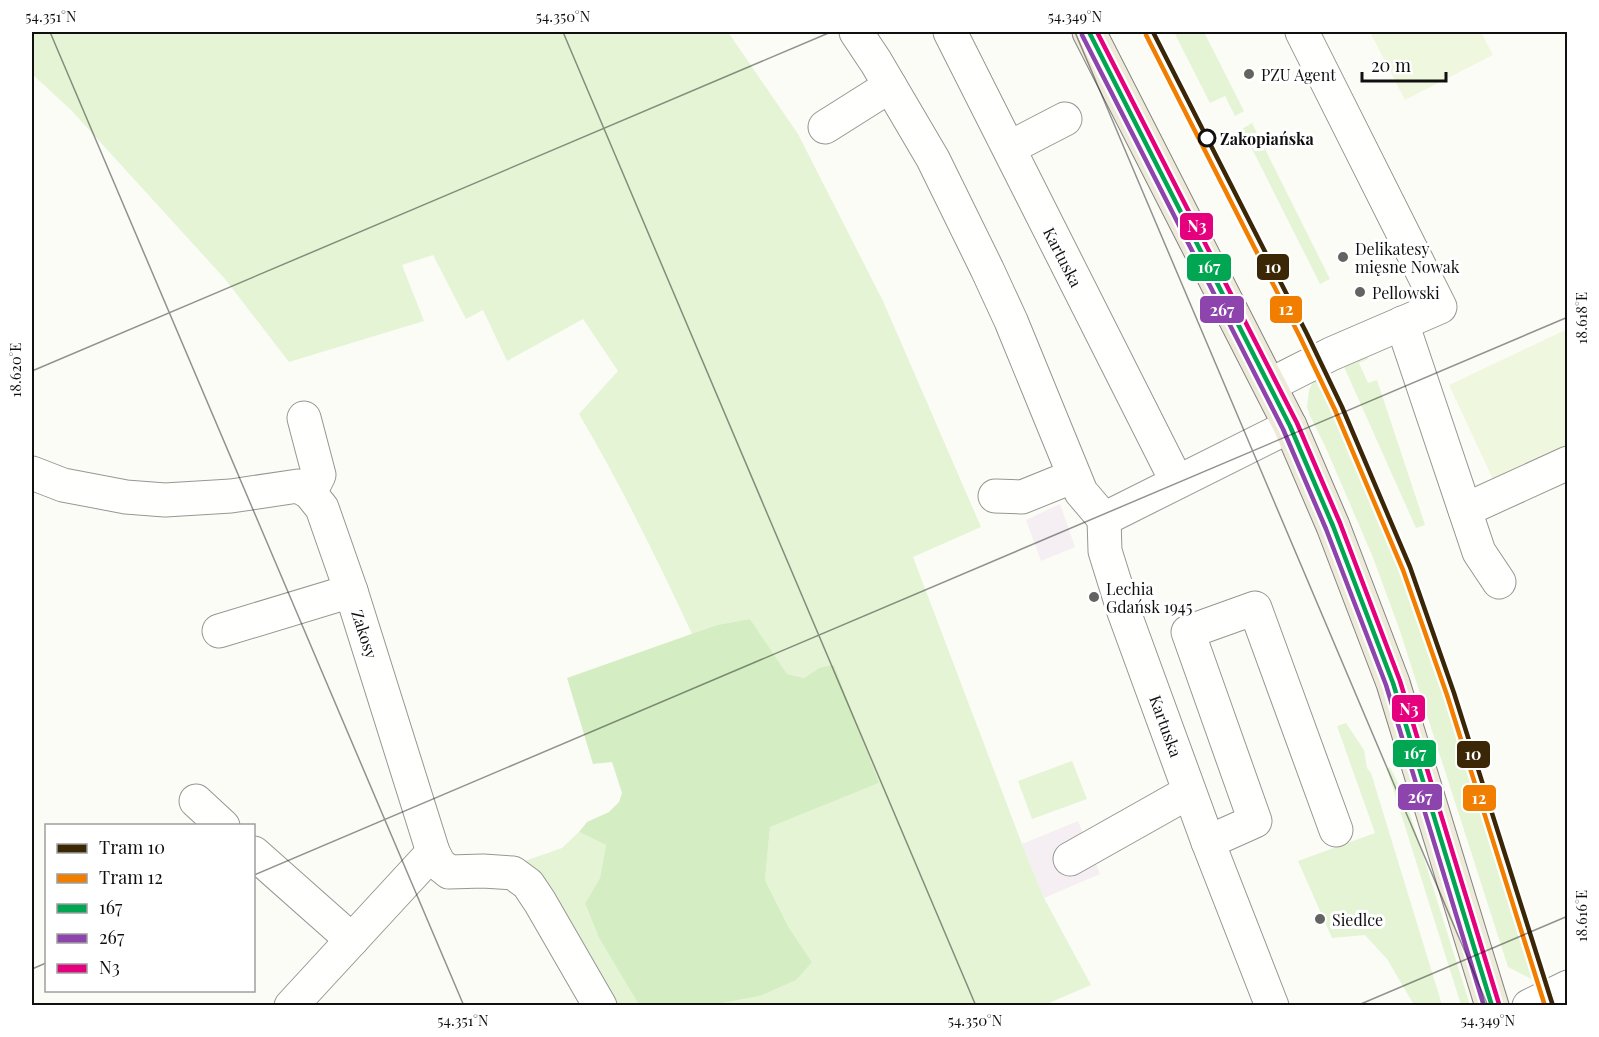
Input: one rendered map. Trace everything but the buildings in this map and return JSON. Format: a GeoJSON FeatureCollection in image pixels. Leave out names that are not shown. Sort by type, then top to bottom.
{"type":"FeatureCollection","features":[{"type":"Feature","properties":{"kind":"main road"},"geometry":{"type":"LineString","coordinates":[[1089,32],[1270,385],[1333,526],[1393,683],[1492,1005]]}},
{"type":"Feature","properties":{"kind":"street"},"geometry":{"type":"LineString","coordinates":[[856,32],[933,159],[1011,321],[1081,492],[1104,519],[1290,426]]}},
{"type":"Feature","properties":{"kind":"street","name":"Kartuska"},"geometry":{"type":"LineString","coordinates":[[950,32],[1177,482]]}},
{"type":"Feature","properties":{"kind":"street"},"geometry":{"type":"LineString","coordinates":[[1270,385],[1331,354],[1440,307],[1302,32]]}},
{"type":"Feature","properties":{"kind":"street"},"geometry":{"type":"LineString","coordinates":[[825,127],[890,86]]}},
{"type":"Feature","properties":{"kind":"street"},"geometry":{"type":"LineString","coordinates":[[1009,148],[1065,119]]}},
{"type":"Feature","properties":{"kind":"street"},"geometry":{"type":"LineString","coordinates":[[1402,323],[1479,552],[1499,582]]}},
{"type":"Feature","properties":{"kind":"street"},"geometry":{"type":"LineString","coordinates":[[32,473],[63,485],[126,497],[165,500],[231,496],[298,486],[310,493],[319,474],[304,418]]}},
{"type":"Feature","properties":{"kind":"street"},"geometry":{"type":"LineString","coordinates":[[1465,510],[1568,463]]}},
{"type":"Feature","properties":{"kind":"street"},"geometry":{"type":"LineString","coordinates":[[995,496],[1022,497],[1074,476]]}},
{"type":"Feature","properties":{"kind":"street","name":"Zakosy"},"geometry":{"type":"LineString","coordinates":[[310,493],[322,508],[351,591],[433,852]]}},
{"type":"Feature","properties":{"kind":"street","name":"Kartuska"},"geometry":{"type":"LineString","coordinates":[[1104,519],[1105,551],[1124,612],[1208,842],[1272,1005]]}},
{"type":"Feature","properties":{"kind":"street"},"geometry":{"type":"LineString","coordinates":[[219,631],[351,591]]}},
{"type":"Feature","properties":{"kind":"street"},"geometry":{"type":"LineString","coordinates":[[1208,842],[1255,821],[1188,632],[1255,608],[1336,830]]}},
{"type":"Feature","properties":{"kind":"street"},"geometry":{"type":"LineString","coordinates":[[1070,860],[1190,792]]}},
{"type":"Feature","properties":{"kind":"street"},"geometry":{"type":"LineString","coordinates":[[196,801],[222,824]]}},
{"type":"Feature","properties":{"kind":"street"},"geometry":{"type":"LineString","coordinates":[[291,1005],[433,852],[439,864],[449,872],[513,873],[528,884],[600,1005]]}},
{"type":"Feature","properties":{"kind":"street"},"geometry":{"type":"LineString","coordinates":[[255,854],[352,940]]}},
{"type":"Feature","properties":{"kind":"street"},"geometry":{"type":"LineString","coordinates":[[1529,1005],[1568,987]]}},
{"type":"Feature","properties":{"kind":"shaded area"},"geometry":{"type":"Polygon","coordinates":[[[1060,504],[1075,547],[1041,561],[1026,520],[1060,504]]]}},
{"type":"Feature","properties":{"kind":"shaded area"},"geometry":{"type":"Polygon","coordinates":[[[1078,821],[1100,874],[1044,898],[1022,844],[1078,821]]]}},
{"type":"Feature","properties":{"kind":"green space"},"geometry":{"type":"Polygon","coordinates":[[[32,32],[728,32],[798,134],[883,301],[981,527],[913,557],[1044,898],[1091,985],[1044,1005],[712,1005],[760,996],[812,962],[789,928],[765,880],[770,827],[879,783],[819,668],[804,678],[787,674],[750,619],[717,625],[692,634],[638,522],[579,414],[618,371],[583,319],[507,361],[483,310],[466,319],[433,255],[402,265],[424,321],[289,362],[225,279],[71,110],[32,74],[32,32]]]}},
{"type":"Feature","properties":{"kind":"green space"},"geometry":{"type":"Polygon","coordinates":[[[1140,32],[1147,32],[1189,114],[1183,117],[1140,32]]]}},
{"type":"Feature","properties":{"kind":"green space"},"geometry":{"type":"Polygon","coordinates":[[[1174,32],[1204,32],[1244,111],[1235,116],[1225,96],[1210,103],[1174,32]]]}},
{"type":"Feature","properties":{"kind":"green space"},"geometry":{"type":"Polygon","coordinates":[[[1370,32],[1481,32],[1493,55],[1405,100],[1370,32]]]}},
{"type":"Feature","properties":{"kind":"green space"},"geometry":{"type":"Polygon","coordinates":[[[1252,123],[1330,279],[1320,284],[1242,129],[1252,123]]]}},
{"type":"Feature","properties":{"kind":"green space"},"geometry":{"type":"Polygon","coordinates":[[[1567,329],[1567,453],[1496,486],[1449,385],[1567,329]]]}},
{"type":"Feature","properties":{"kind":"green space"},"geometry":{"type":"Polygon","coordinates":[[[1365,349],[1368,359],[1359,363],[1368,383],[1377,380],[1425,525],[1416,528],[1341,360],[1365,349]]]}},
{"type":"Feature","properties":{"kind":"green space"},"geometry":{"type":"Polygon","coordinates":[[[1320,374],[1387,527],[1407,579],[1477,781],[1541,984],[1508,967],[1399,628],[1372,555],[1307,407],[1309,390],[1320,374]]]}},
{"type":"Feature","properties":{"kind":"green space"},"geometry":{"type":"Polygon","coordinates":[[[750,619],[787,674],[804,678],[819,668],[834,665],[879,783],[770,827],[765,880],[789,928],[812,962],[796,980],[760,996],[712,1005],[639,1005],[599,938],[585,904],[600,878],[606,845],[579,832],[587,822],[609,812],[619,802],[622,793],[612,762],[593,764],[567,678],[717,625],[750,619]]]}},
{"type":"Feature","properties":{"kind":"green space"},"geometry":{"type":"Polygon","coordinates":[[[1346,723],[1364,750],[1367,768],[1371,773],[1442,1005],[1414,1005],[1387,959],[1365,935],[1332,938],[1298,861],[1375,833],[1337,726],[1346,723]]]}},
{"type":"Feature","properties":{"kind":"green space"},"geometry":{"type":"Polygon","coordinates":[[[1072,761],[1087,799],[1032,819],[1018,781],[1072,761]]]}},
{"type":"Feature","properties":{"kind":"green space"},"geometry":{"type":"Polygon","coordinates":[[[1390,767],[1404,795],[1470,1005],[1461,1005],[1387,769],[1390,767]]]}},
{"type":"Feature","properties":{"kind":"green space"},"geometry":{"type":"Polygon","coordinates":[[[579,832],[606,845],[600,878],[585,905],[599,938],[639,1005],[605,1005],[522,862],[562,848],[579,832]]]}},
{"type":"Feature","properties":{"kind":"tram line","name":"10"},"geometry":{"type":"LineString","coordinates":[[1153,32],[1307,334],[1342,407],[1410,567],[1454,693],[1553,1006]]}},
{"type":"Feature","properties":{"kind":"tram line","name":"12"},"geometry":{"type":"LineString","coordinates":[[1146,35],[1300,337],[1335,410],[1403,570],[1447,695],[1545,1006]]}},
{"type":"Feature","properties":{"kind":"transit line","name":"167"},"geometry":{"type":"LineString","coordinates":[[1089,32],[1290,426],[1333,526],[1393,683],[1492,1006]]}},
{"type":"Feature","properties":{"kind":"transit line","name":"N3"},"geometry":{"type":"LineString","coordinates":[[1097,32],[1297,423],[1340,523],[1400,681],[1499,1004]]}},
{"type":"Feature","properties":{"kind":"transit line","name":"267"},"geometry":{"type":"LineString","coordinates":[[1082,35],[1283,429],[1326,529],[1386,685],[1484,1006]]}},
{"type":"Feature","properties":{"kind":"place","name":"PZU Agent"},"geometry":{"type":"Point","coordinates":[1249,74]}},
{"type":"Feature","properties":{"kind":"place","name":"Zakopiańska"},"geometry":{"type":"Point","coordinates":[1207,138]}},
{"type":"Feature","properties":{"kind":"place","name":"Delikatesy mięsne Nowak"},"geometry":{"type":"Point","coordinates":[1343,257]}},
{"type":"Feature","properties":{"kind":"place","name":"Pellowski"},"geometry":{"type":"Point","coordinates":[1360,292]}},
{"type":"Feature","properties":{"kind":"place","name":"Lechia Gdańsk 1945"},"geometry":{"type":"Point","coordinates":[1094,597]}},
{"type":"Feature","properties":{"kind":"place","name":"Siedlce"},"geometry":{"type":"Point","coordinates":[1320,919]}}]}
